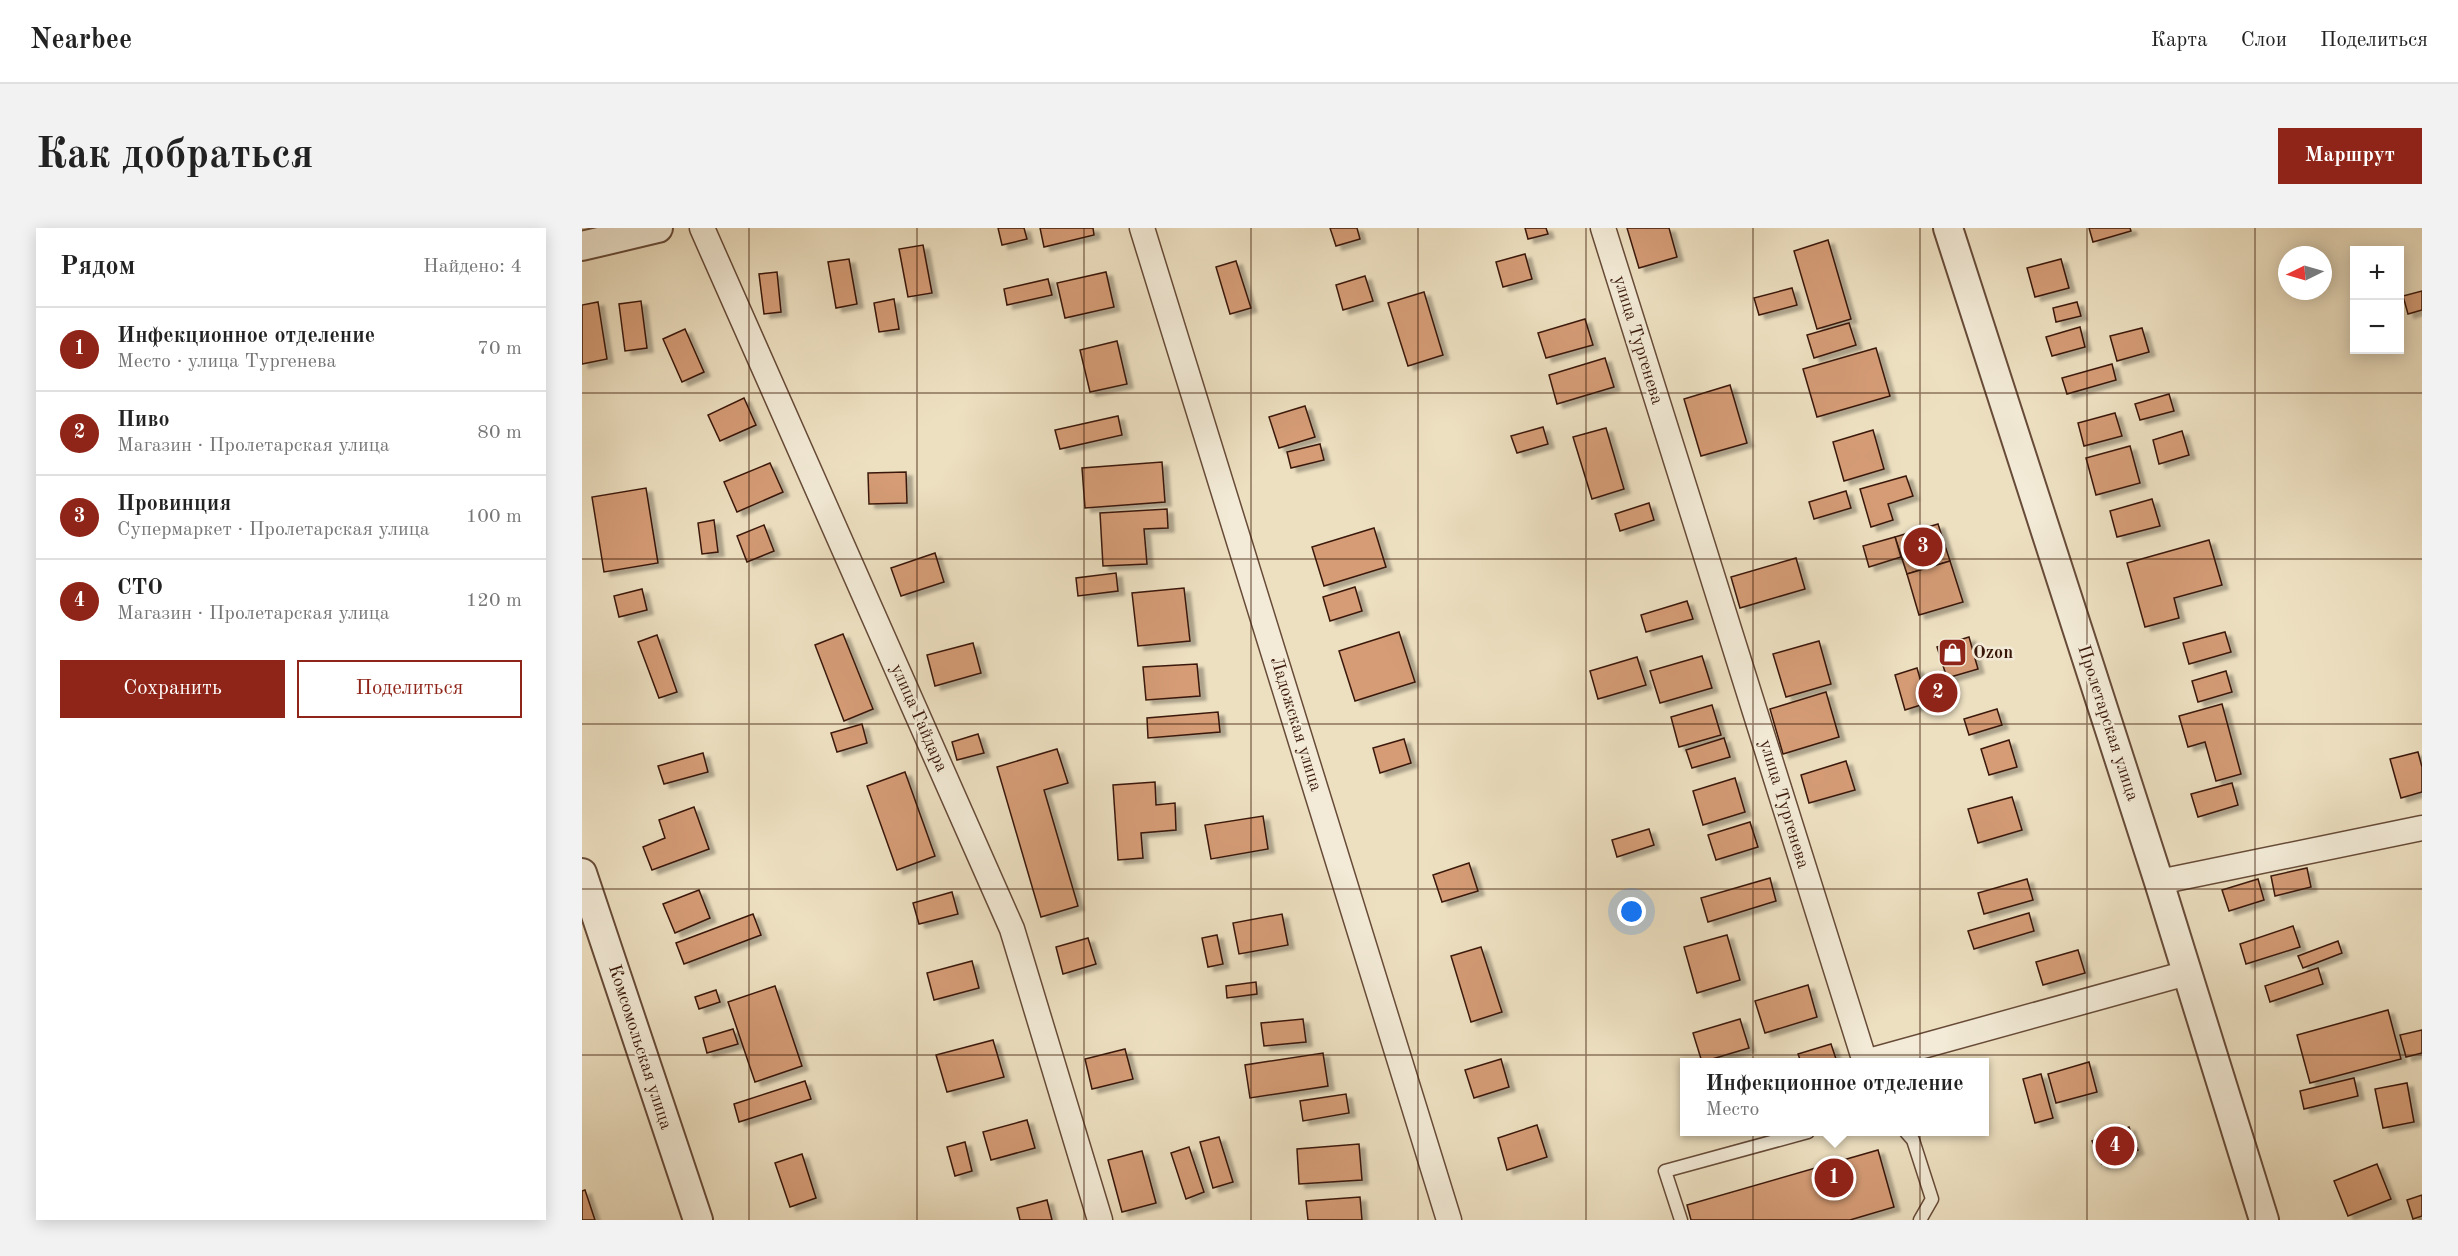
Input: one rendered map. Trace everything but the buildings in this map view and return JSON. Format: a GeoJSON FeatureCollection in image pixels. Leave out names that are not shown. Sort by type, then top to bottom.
{"type":"FeatureCollection","features":[{"type":"Feature","properties":{"kind":"street"},"geometry":{"type":"LineString","coordinates":[[582,246],[658,228]]}},
{"type":"Feature","properties":{"kind":"street","name":"улица Гайдара"},"geometry":{"type":"LineString","coordinates":[[702,228],[1012,929],[1100,1220]]}},
{"type":"Feature","properties":{"kind":"street","name":"Ладожская улица"},"geometry":{"type":"LineString","coordinates":[[1142,228],[1449,1220]]}},
{"type":"Feature","properties":{"kind":"street","name":"улица Тургенева"},"geometry":{"type":"LineString","coordinates":[[1603,228],[1864,1058]]}},
{"type":"Feature","properties":{"kind":"street","name":"Пролетарская улица"},"geometry":{"type":"LineString","coordinates":[[1948,228],[2159,882],[2264,1220]]}},
{"type":"Feature","properties":{"kind":"street"},"geometry":{"type":"LineString","coordinates":[[2159,882],[2422,828]]}},
{"type":"Feature","properties":{"kind":"street","name":"Комсомольская улица"},"geometry":{"type":"LineString","coordinates":[[582,873],[698,1220]]}},
{"type":"Feature","properties":{"kind":"street","name":"улица Тургенева"},"geometry":{"type":"LineString","coordinates":[[1879,1058],[2187,973]]}},
{"type":"Feature","properties":{"kind":"lane"},"geometry":{"type":"LineString","coordinates":[[1681,1220],[1665,1171],[1790,1136]]}},
{"type":"Feature","properties":{"kind":"lane"},"geometry":{"type":"LineString","coordinates":[[1910,1136],[1932,1199],[1920,1220]]}},
{"type":"Feature","properties":{"kind":"place","name":"Провинция"},"geometry":{"type":"Point","coordinates":[1923,547]}},
{"type":"Feature","properties":{"kind":"place","name":"Ozon"},"geometry":{"type":"Point","coordinates":[1952,653]}},
{"type":"Feature","properties":{"kind":"place","name":"Пиво"},"geometry":{"type":"Point","coordinates":[1938,693]}},
{"type":"Feature","properties":{"kind":"place","name":"СТО"},"geometry":{"type":"Point","coordinates":[2115,1146]}},
{"type":"Feature","properties":{"kind":"place","name":"Инфекционное отделение"},"geometry":{"type":"Point","coordinates":[1834,1178]}}]}
